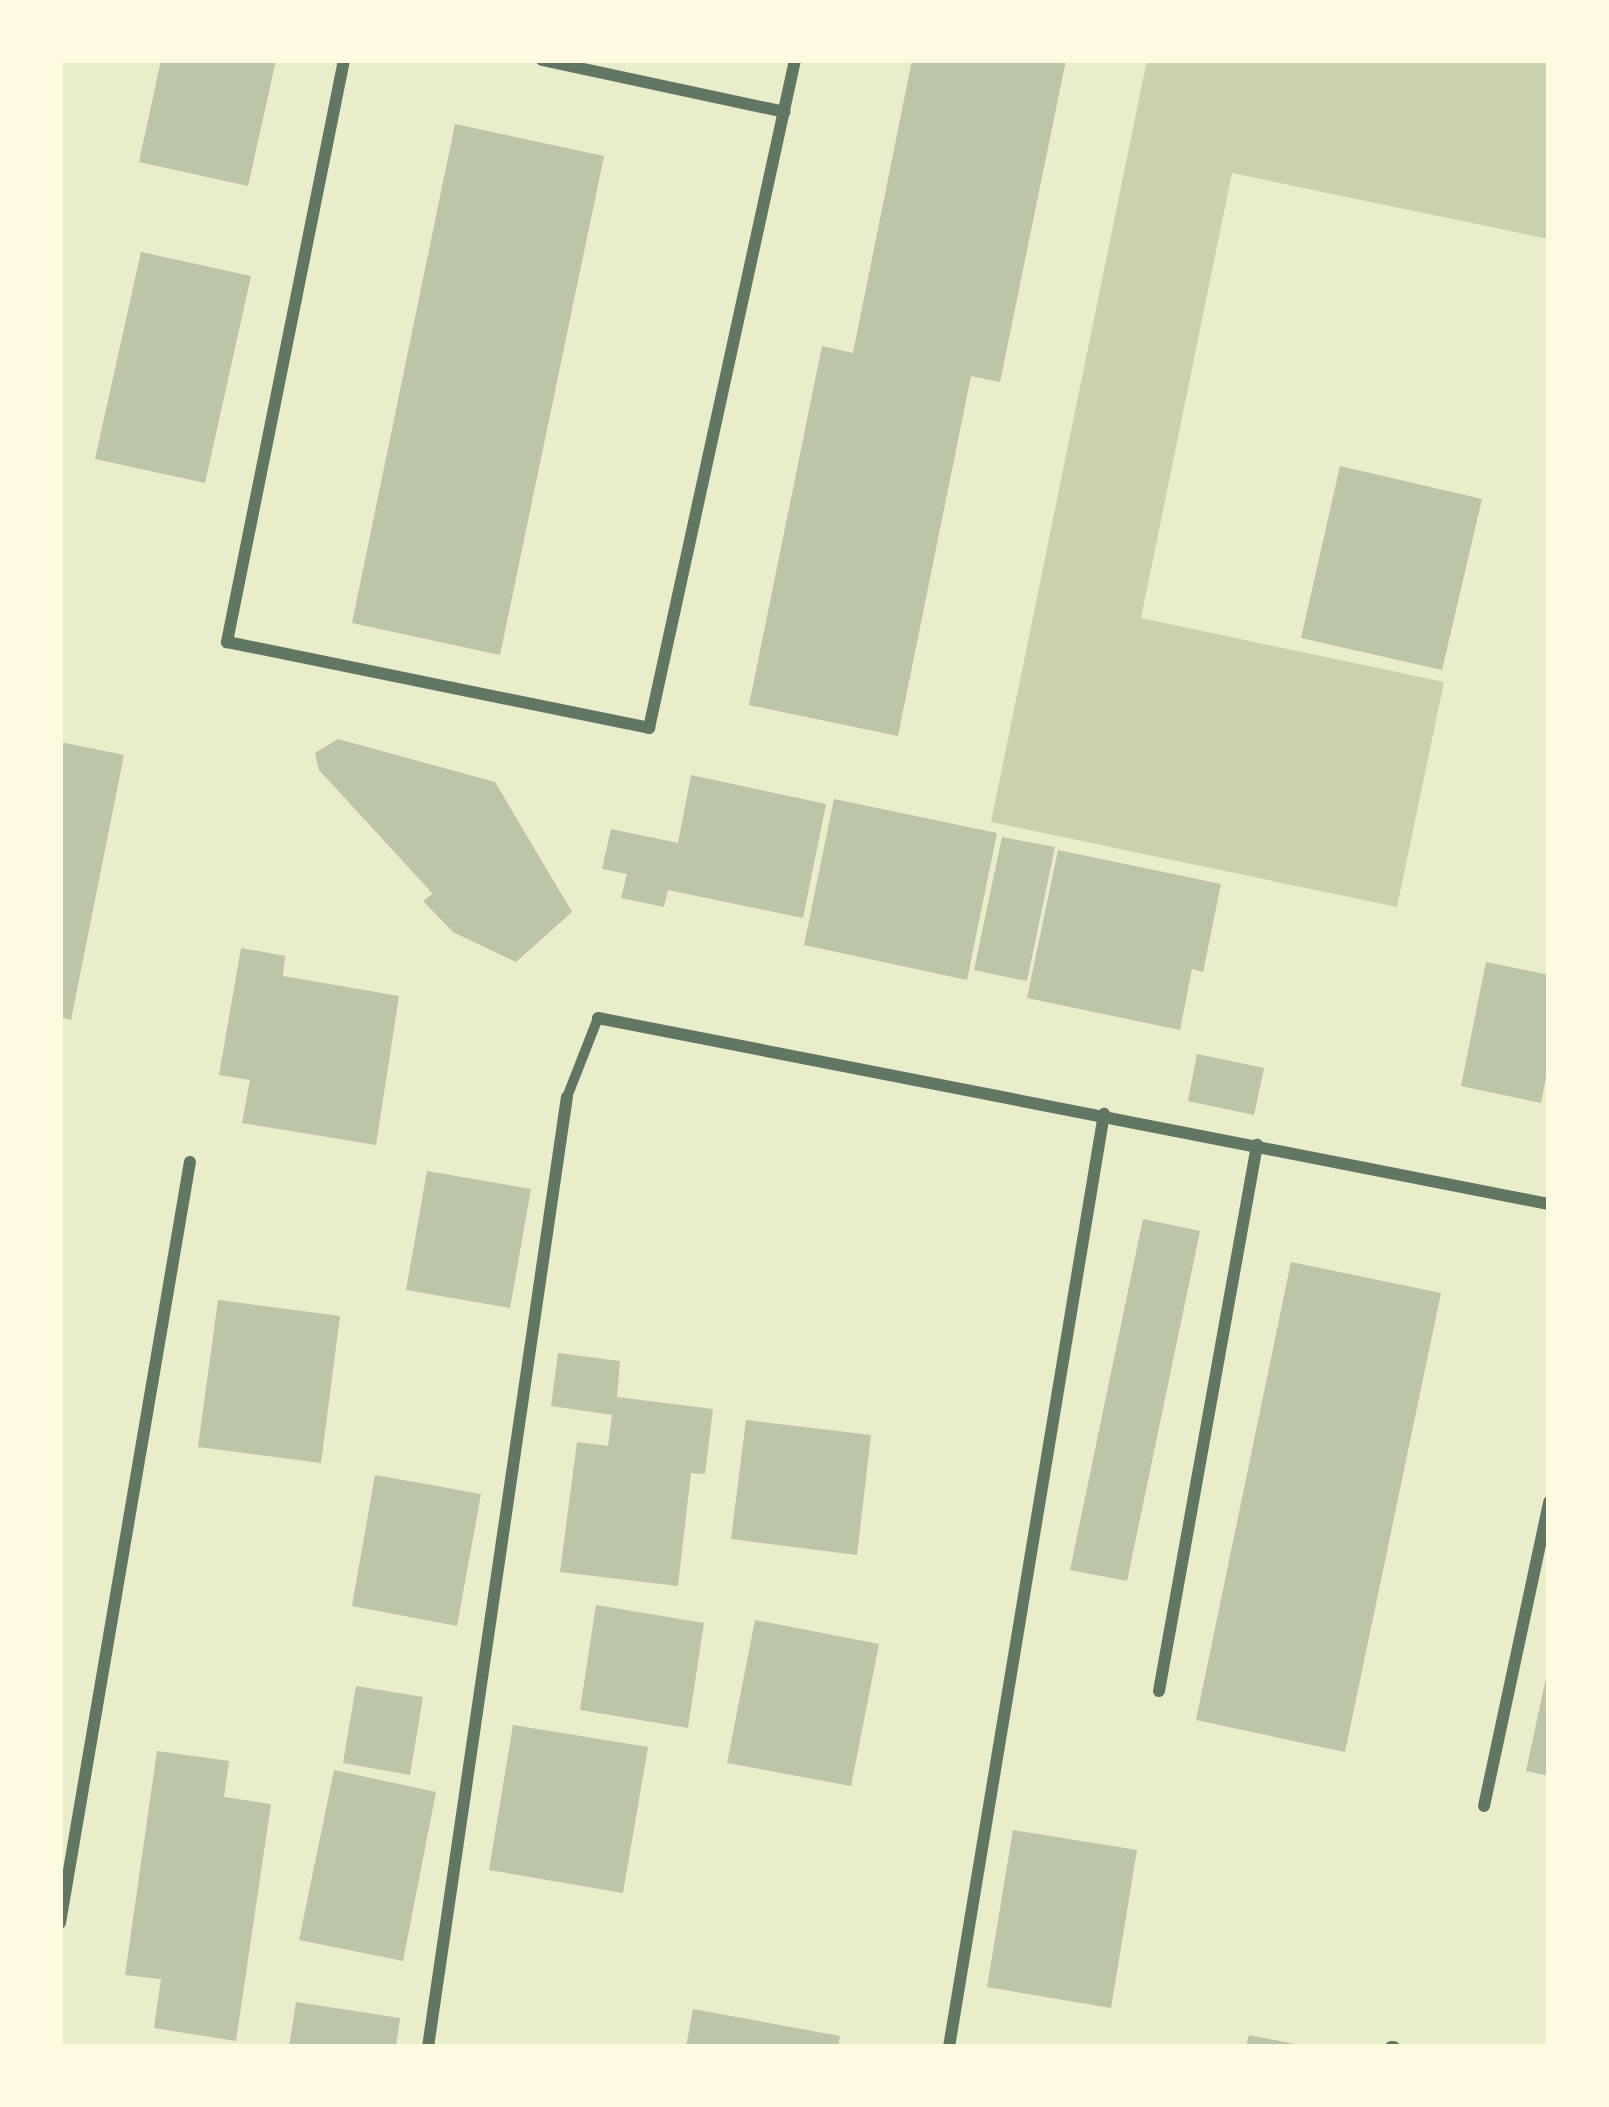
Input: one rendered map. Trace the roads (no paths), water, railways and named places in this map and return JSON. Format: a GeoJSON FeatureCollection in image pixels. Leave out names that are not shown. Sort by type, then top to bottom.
{"type":"FeatureCollection","features":[{"type":"Feature","properties":{"kind":"street"},"geometry":{"type":"LineString","coordinates":[[344,60],[227,642],[650,728],[795,60]]}},
{"type":"Feature","properties":{"kind":"street"},"geometry":{"type":"LineString","coordinates":[[542,60],[784,112]]}},
{"type":"Feature","properties":{"kind":"street"},"geometry":{"type":"LineString","coordinates":[[428,2047],[567,1097],[598,1018],[1549,1204]]}},
{"type":"Feature","properties":{"kind":"street"},"geometry":{"type":"LineString","coordinates":[[949,2047],[1104,1114]]}},
{"type":"Feature","properties":{"kind":"street"},"geometry":{"type":"LineString","coordinates":[[1159,1690],[1256,1145]]}},
{"type":"Feature","properties":{"kind":"street"},"geometry":{"type":"LineString","coordinates":[[60,1923],[190,1162]]}},
{"type":"Feature","properties":{"kind":"street"},"geometry":{"type":"LineString","coordinates":[[1484,1806],[1549,1502]]}}]}
